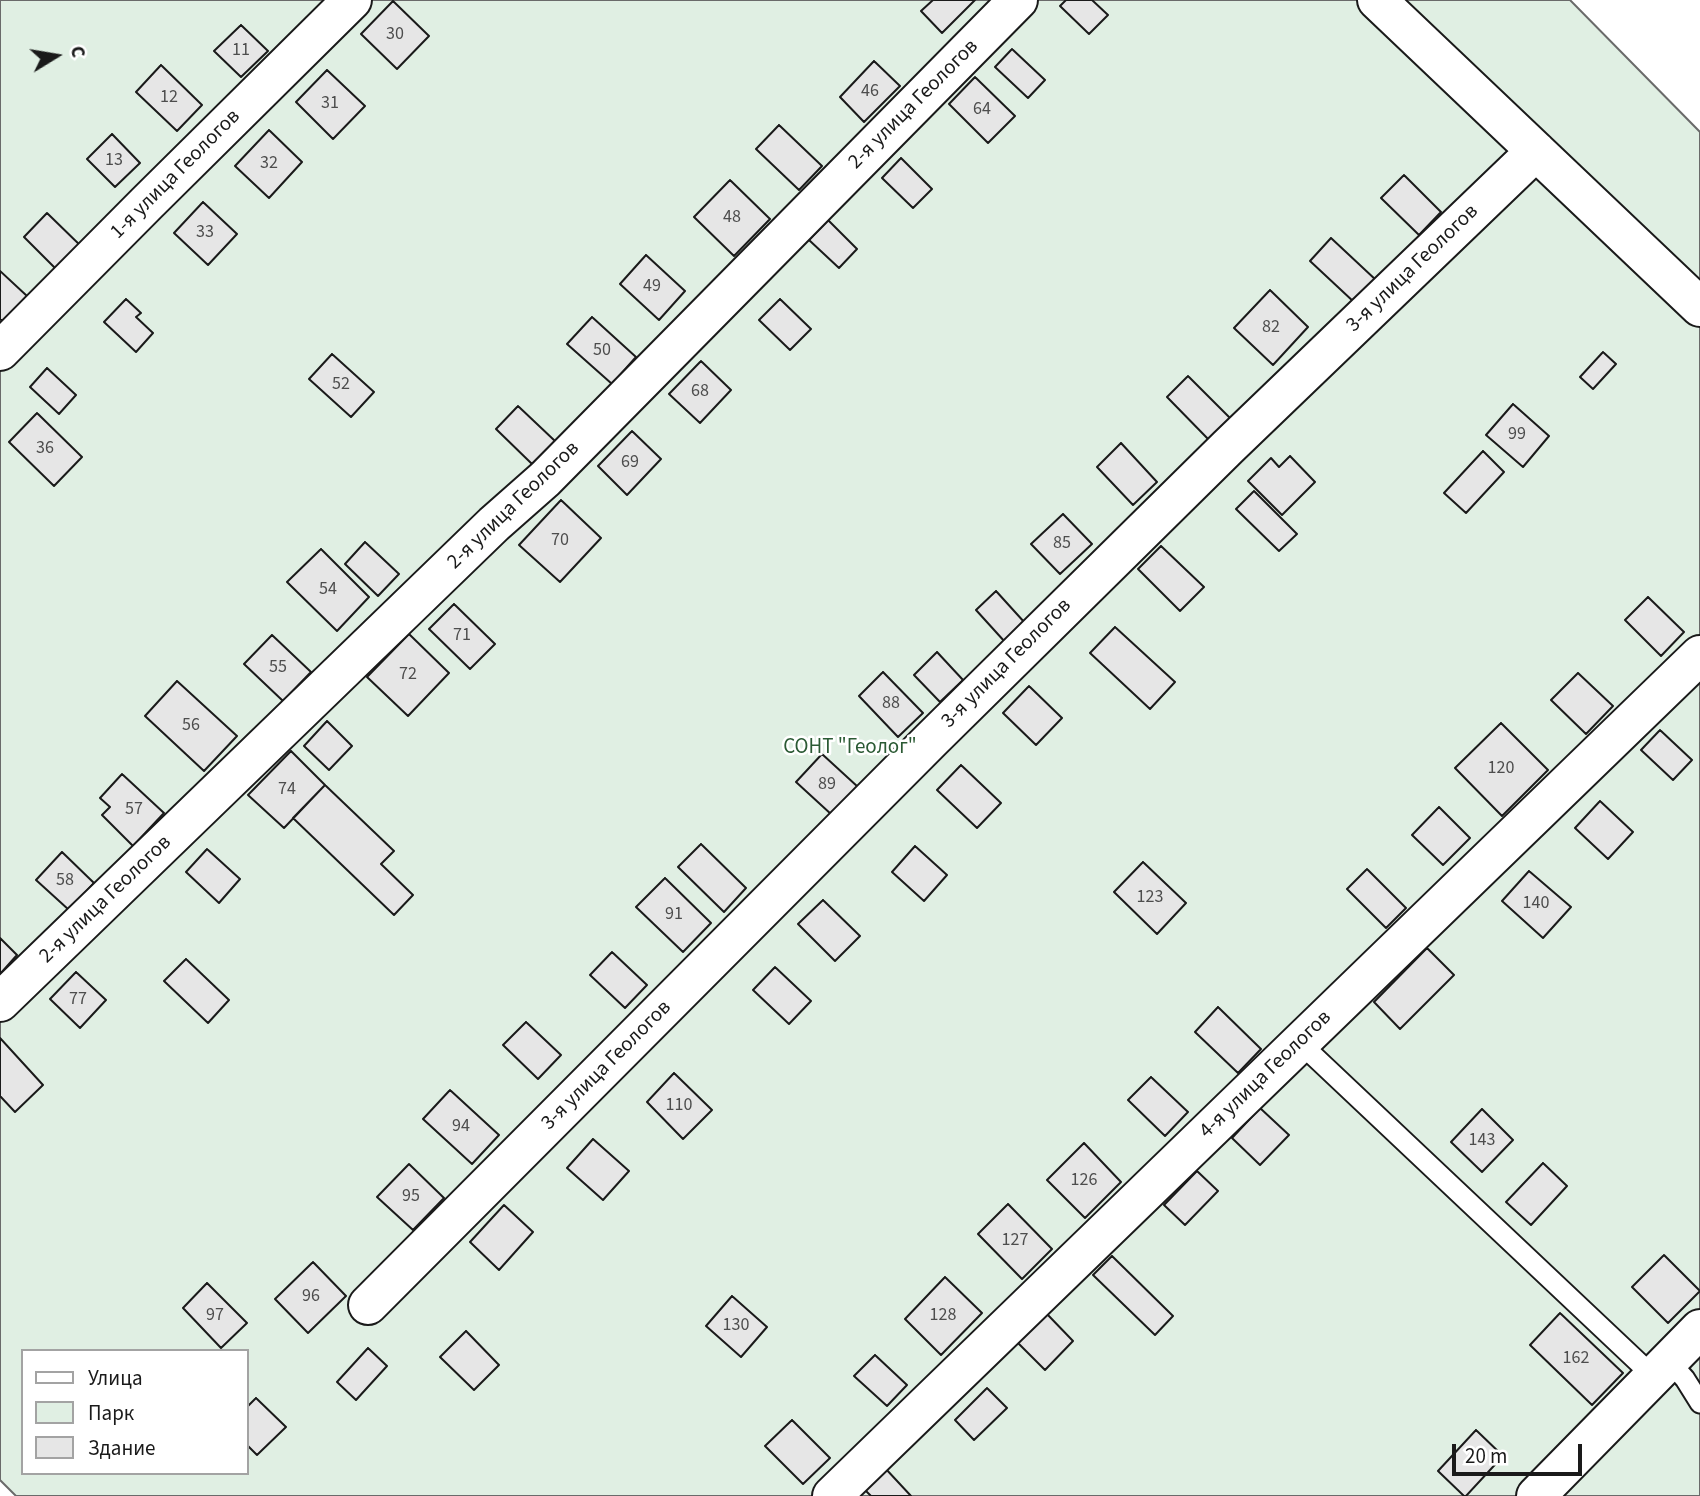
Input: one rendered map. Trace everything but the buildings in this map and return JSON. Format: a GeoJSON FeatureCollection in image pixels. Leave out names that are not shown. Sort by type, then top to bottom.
{"type":"FeatureCollection","features":[{"type":"Feature","properties":{"kind":"street","name":"1-я улица Геологов"},"geometry":{"type":"LineString","coordinates":[[0,351],[352,0]]}},
{"type":"Feature","properties":{"kind":"street","name":"2-я улица Геологов"},"geometry":{"type":"LineString","coordinates":[[0,1002],[494,524],[545,479],[1018,0]]}},
{"type":"Feature","properties":{"kind":"street"},"geometry":{"type":"LineString","coordinates":[[1377,0],[1700,307]]}},
{"type":"Feature","properties":{"kind":"street","name":"3-я улица Геологов"},"geometry":{"type":"LineString","coordinates":[[368,1306],[950,720],[1228,447],[1536,151]]}},
{"type":"Feature","properties":{"kind":"street","name":"4-я улица Геологов"},"geometry":{"type":"LineString","coordinates":[[832,1496],[1700,655]]}},
{"type":"Feature","properties":{"kind":"street"},"geometry":{"type":"LineString","coordinates":[[1536,1496],[1700,1329]]}},
{"type":"Feature","properties":{"kind":"lane"},"geometry":{"type":"LineString","coordinates":[[1300,1042],[1662,1369],[1685,1379],[1700,1403]]}},
{"type":"Feature","properties":{"kind":"green space","name":"СОНТ \"Геолог\""},"geometry":{"type":"Polygon","coordinates":[[[0,0],[1570,0],[1700,132],[1700,1496],[16,1496],[0,1480],[0,0]]]}}]}
